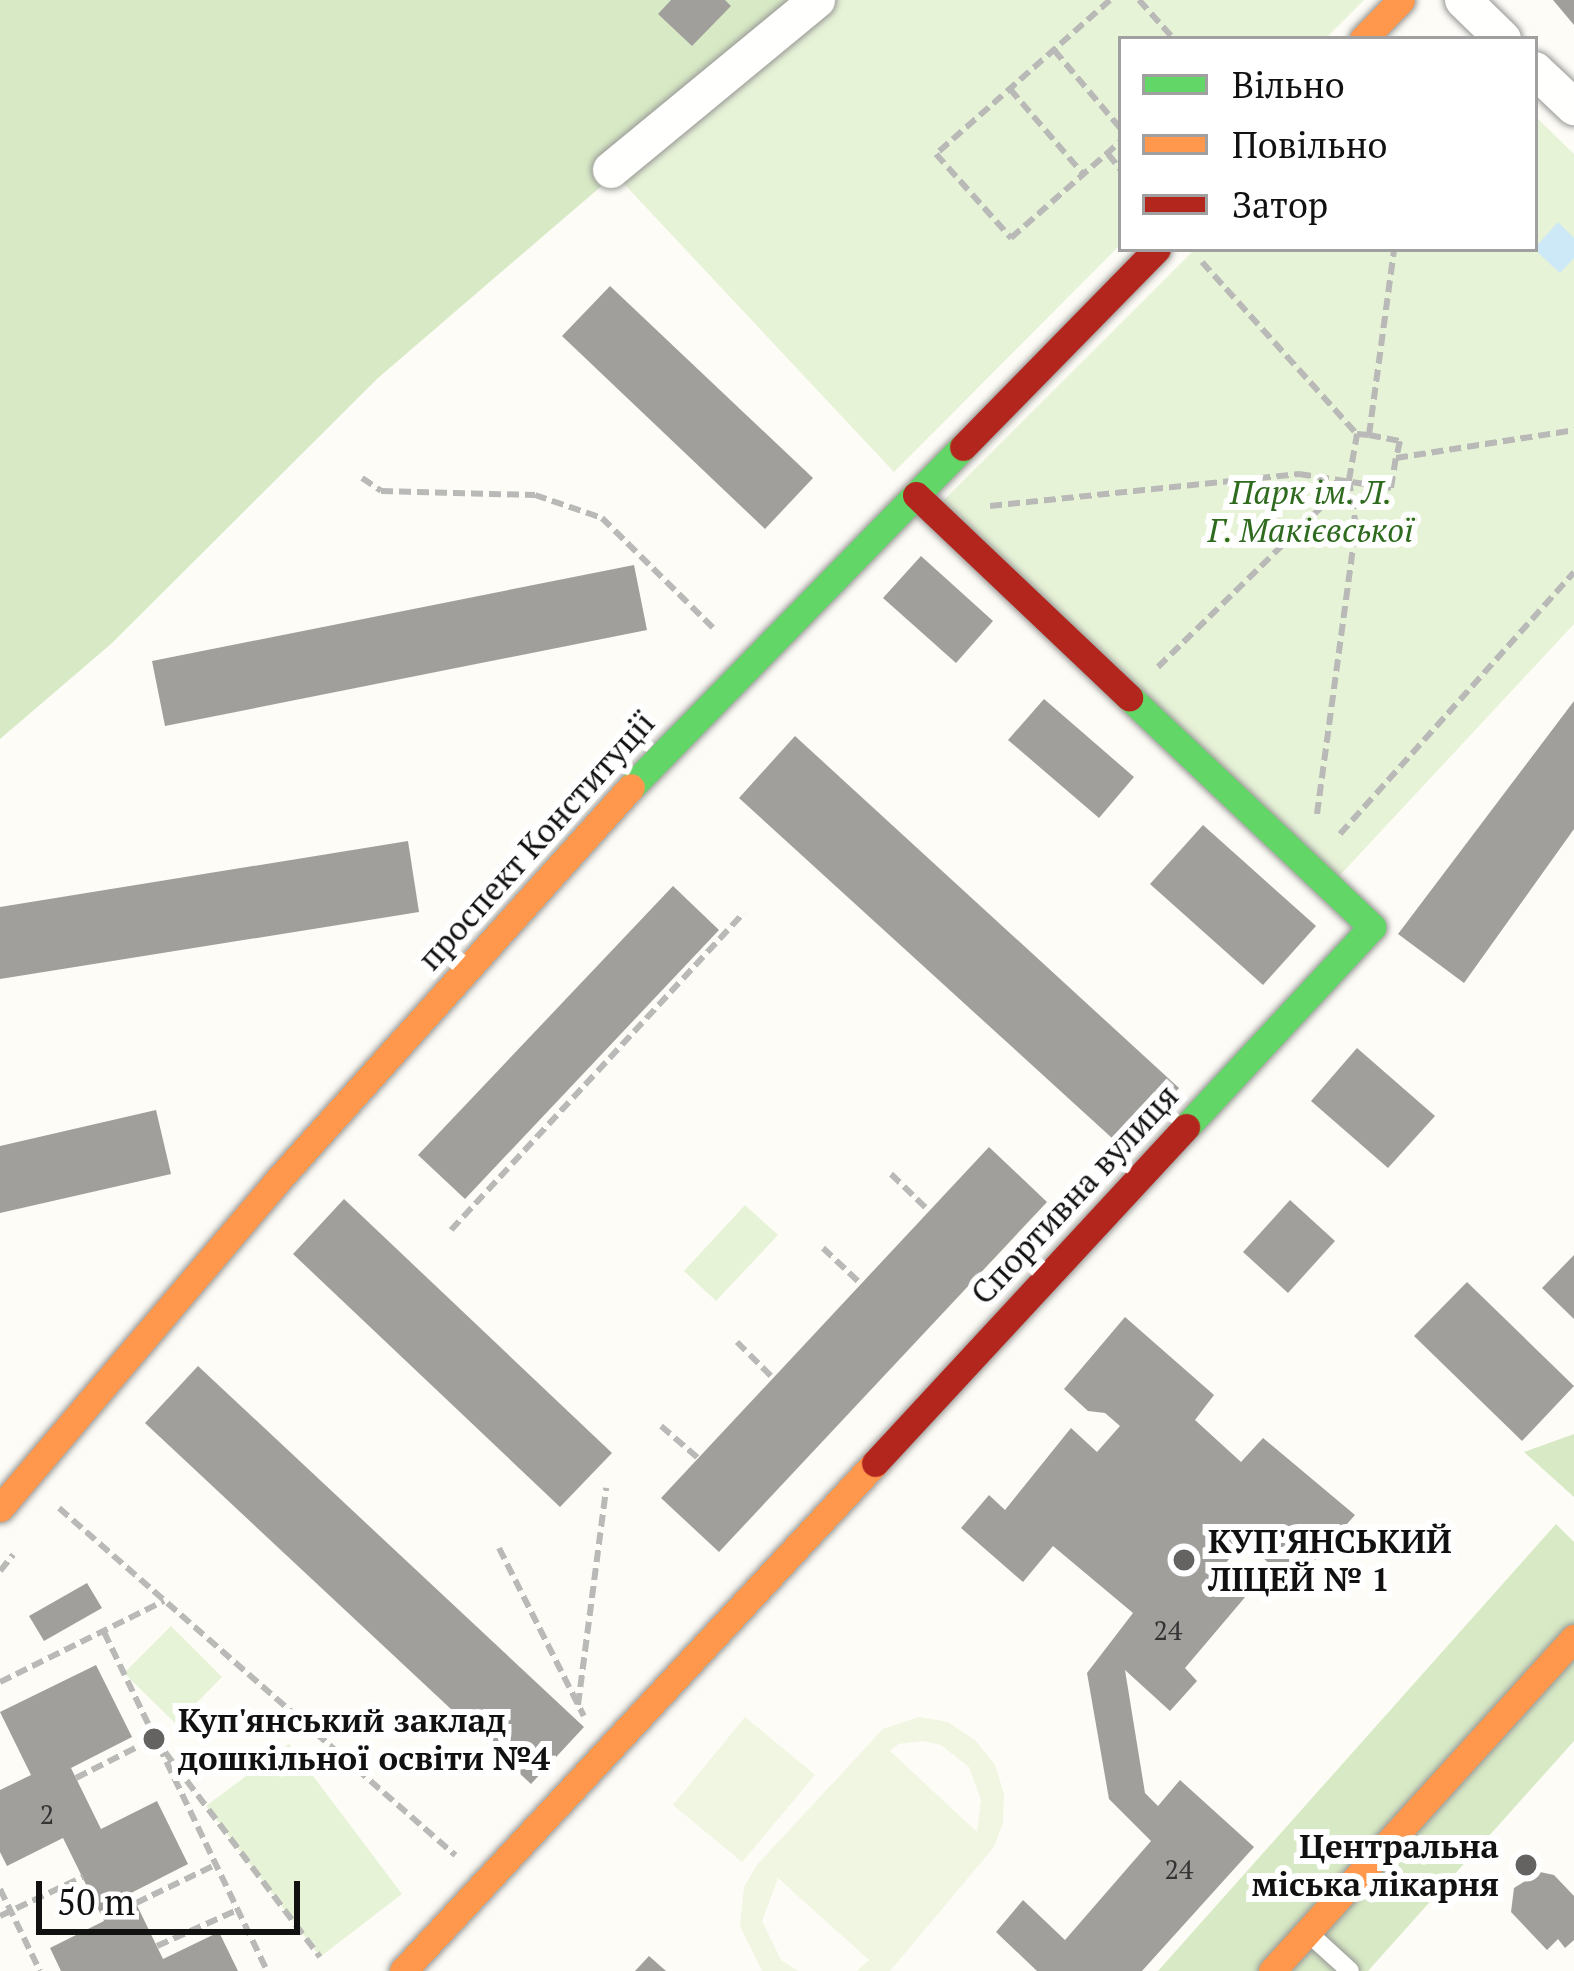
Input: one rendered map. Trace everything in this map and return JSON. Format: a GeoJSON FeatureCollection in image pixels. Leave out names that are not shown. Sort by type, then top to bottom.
{"type":"FeatureCollection","features":[{"type":"Feature","properties":{"kind":"main road"},"geometry":{"type":"LineString","coordinates":[[1366,36],[1401,0]]}},
{"type":"Feature","properties":{"kind":"main road","name":"проспект Конституції"},"geometry":{"type":"LineString","coordinates":[[0,1508],[278,1180],[578,844],[925,503],[1154,252]]}},
{"type":"Feature","properties":{"kind":"main road","name":"Спортивна вулиця"},"geometry":{"type":"LineString","coordinates":[[403,1971],[1372,927],[925,503]]}},
{"type":"Feature","properties":{"kind":"main road"},"geometry":{"type":"LineString","coordinates":[[1272,1971],[1574,1638]]}},
{"type":"Feature","properties":{"kind":"street"},"geometry":{"type":"LineString","coordinates":[[611,170],[817,0]]}},
{"type":"Feature","properties":{"kind":"street"},"geometry":{"type":"LineString","coordinates":[[1463,0],[1500,36]]}},
{"type":"Feature","properties":{"kind":"street"},"geometry":{"type":"LineString","coordinates":[[1538,73],[1574,107]]}},
{"type":"Feature","properties":{"kind":"lane"},"geometry":{"type":"LineString","coordinates":[[1307,1932],[1350,1971]]}},
{"type":"Feature","properties":{"kind":"path"},"geometry":{"type":"LineString","coordinates":[[1110,0],[936,154],[1011,238],[1118,143]]}},
{"type":"Feature","properties":{"kind":"path"},"geometry":{"type":"LineString","coordinates":[[1139,0],[1171,36]]}},
{"type":"Feature","properties":{"kind":"path"},"geometry":{"type":"LineString","coordinates":[[1054,50],[1118,125]]}},
{"type":"Feature","properties":{"kind":"path"},"geometry":{"type":"LineString","coordinates":[[1010,89],[1083,174]]}},
{"type":"Feature","properties":{"kind":"path"},"geometry":{"type":"LineString","coordinates":[[1107,153],[1118,166]]}},
{"type":"Feature","properties":{"kind":"path"},"geometry":{"type":"LineString","coordinates":[[925,503],[1299,474],[1391,488],[1400,441],[1357,434],[1192,252]]}},
{"type":"Feature","properties":{"kind":"path"},"geometry":{"type":"LineString","coordinates":[[1369,435],[1394,252]]}},
{"type":"Feature","properties":{"kind":"path"},"geometry":{"type":"LineString","coordinates":[[1396,458],[1574,430]]}},
{"type":"Feature","properties":{"kind":"path"},"geometry":{"type":"LineString","coordinates":[[1309,868],[1356,526],[1349,480],[1357,434]]}},
{"type":"Feature","properties":{"kind":"path"},"geometry":{"type":"LineString","coordinates":[[362,478],[381,490],[535,495],[602,518],[713,628]]}},
{"type":"Feature","properties":{"kind":"path"},"geometry":{"type":"LineString","coordinates":[[1128,696],[1349,480]]}},
{"type":"Feature","properties":{"kind":"path"},"geometry":{"type":"LineString","coordinates":[[1309,868],[1574,572]]}},
{"type":"Feature","properties":{"kind":"path"},"geometry":{"type":"LineString","coordinates":[[451,1230],[744,913]]}},
{"type":"Feature","properties":{"kind":"path"},"geometry":{"type":"LineString","coordinates":[[891,1174],[929,1211]]}},
{"type":"Feature","properties":{"kind":"path"},"geometry":{"type":"LineString","coordinates":[[823,1248],[861,1284]]}},
{"type":"Feature","properties":{"kind":"path"},"geometry":{"type":"LineString","coordinates":[[737,1342],[773,1378]]}},
{"type":"Feature","properties":{"kind":"path"},"geometry":{"type":"LineString","coordinates":[[661,1426],[698,1458]]}},
{"type":"Feature","properties":{"kind":"path"},"geometry":{"type":"LineString","coordinates":[[578,1705],[605,1488]]}},
{"type":"Feature","properties":{"kind":"path"},"geometry":{"type":"LineString","coordinates":[[54,1503],[485,1881]]}},
{"type":"Feature","properties":{"kind":"path"},"geometry":{"type":"LineString","coordinates":[[499,1548],[604,1754]]}},
{"type":"Feature","properties":{"kind":"path"},"geometry":{"type":"LineString","coordinates":[[0,1682],[164,1600]]}},
{"type":"Feature","properties":{"kind":"path"},"geometry":{"type":"LineString","coordinates":[[104,1632],[267,1971]]}},
{"type":"Feature","properties":{"kind":"path"},"geometry":{"type":"LineString","coordinates":[[76,1778],[154,1738]]}},
{"type":"Feature","properties":{"kind":"path"},"geometry":{"type":"LineString","coordinates":[[154,1738],[320,1957]]}},
{"type":"Feature","properties":{"kind":"path"},"geometry":{"type":"LineString","coordinates":[[136,1903],[215,1865]]}},
{"type":"Feature","properties":{"kind":"path"},"geometry":{"type":"LineString","coordinates":[[0,1916],[82,1877]]}},
{"type":"Feature","properties":{"kind":"path"},"geometry":{"type":"LineString","coordinates":[[0,1888],[40,1971]]}},
{"type":"Feature","properties":{"kind":"path"},"geometry":{"type":"LineString","coordinates":[[157,1946],[237,1910]]}},
{"type":"Feature","properties":{"kind":"green space"},"geometry":{"type":"Polygon","coordinates":[[[0,0],[818,0],[378,378],[111,644],[0,739],[0,0]]]}},
{"type":"Feature","properties":{"kind":"green space"},"geometry":{"type":"Polygon","coordinates":[[[820,0],[1364,0],[1328,36],[1118,36],[1118,247],[894,472],[611,170],[820,0]]]}},
{"type":"Feature","properties":{"kind":"green space","name":"Парк ім. Л. Г. Макієвської"},"geometry":{"type":"Polygon","coordinates":[[[1538,119],[1574,154],[1574,624],[1329,887],[933,511],[1192,252],[1538,252],[1538,119]]]}},
{"type":"Feature","properties":{"kind":"green space"},"geometry":{"type":"Polygon","coordinates":[[[745,1205],[778,1235],[716,1301],[684,1271],[745,1205]]]}},
{"type":"Feature","properties":{"kind":"green space"},"geometry":{"type":"Polygon","coordinates":[[[1574,1434],[1574,1497],[1524,1452],[1574,1434]]]}},
{"type":"Feature","properties":{"kind":"green space"},"geometry":{"type":"Polygon","coordinates":[[[1556,1524],[1574,1542],[1574,1741],[1368,1971],[1158,1971],[1556,1524]]]}},
{"type":"Feature","properties":{"kind":"green space"},"geometry":{"type":"Polygon","coordinates":[[[171,1626],[222,1677],[176,1724],[124,1673],[171,1626]]]}},
{"type":"Feature","properties":{"kind":"green space"},"geometry":{"type":"Polygon","coordinates":[[[745,1717],[815,1775],[742,1862],[673,1805],[745,1717]]]}},
{"type":"Feature","properties":{"kind":"green space"},"geometry":{"type":"Polygon","coordinates":[[[919,1717],[948,1722],[976,1741],[995,1765],[1004,1794],[1003,1823],[994,1847],[890,1971],[857,1971],[869,1960],[778,1878],[762,1921],[781,1960],[798,1971],[762,1971],[740,1926],[744,1887],[757,1865],[883,1729],[919,1717]],[[923,1741],[898,1744],[890,1751],[977,1832],[981,1800],[969,1767],[941,1745],[923,1741]]]}},
{"type":"Feature","properties":{"kind":"green space"},"geometry":{"type":"Polygon","coordinates":[[[289,1744],[402,1894],[320,1957],[206,1806],[289,1744]]]}},
{"type":"Feature","properties":{"kind":"water"},"geometry":{"type":"Polygon","coordinates":[[[1558,222],[1574,238],[1574,258],[1560,273],[1537,252],[1538,244],[1558,222]]]}},
{"type":"Feature","properties":{"kind":"building"},"geometry":{"type":"Polygon","coordinates":[[[671,0],[725,0],[731,6],[692,46],[658,14],[671,0]]]}},
{"type":"Feature","properties":{"kind":"building"},"geometry":{"type":"Polygon","coordinates":[[[1553,0],[1574,0],[1574,25],[1553,0]]]}},
{"type":"Feature","properties":{"kind":"building"},"geometry":{"type":"Polygon","coordinates":[[[610,286],[813,478],[765,529],[562,336],[610,286]]]}},
{"type":"Feature","properties":{"kind":"building"},"geometry":{"type":"Polygon","coordinates":[[[921,556],[993,621],[956,663],[883,598],[921,556]]]}},
{"type":"Feature","properties":{"kind":"building"},"geometry":{"type":"Polygon","coordinates":[[[634,565],[647,630],[165,726],[152,661],[634,565]]]}},
{"type":"Feature","properties":{"kind":"building"},"geometry":{"type":"Polygon","coordinates":[[[1044,699],[1134,777],[1099,818],[1008,740],[1044,699]]]}},
{"type":"Feature","properties":{"kind":"building"},"geometry":{"type":"Polygon","coordinates":[[[1574,701],[1574,829],[1464,983],[1398,934],[1574,701]]]}},
{"type":"Feature","properties":{"kind":"building"},"geometry":{"type":"Polygon","coordinates":[[[795,736],[1179,1088],[1124,1149],[739,798],[795,736]]]}},
{"type":"Feature","properties":{"kind":"building"},"geometry":{"type":"Polygon","coordinates":[[[1203,825],[1316,926],[1263,985],[1150,884],[1203,825]]]}},
{"type":"Feature","properties":{"kind":"building"},"geometry":{"type":"Polygon","coordinates":[[[408,841],[419,912],[0,979],[0,907],[408,841]]]}},
{"type":"Feature","properties":{"kind":"building"},"geometry":{"type":"Polygon","coordinates":[[[673,886],[719,930],[465,1199],[418,1155],[673,886]]]}},
{"type":"Feature","properties":{"kind":"building"},"geometry":{"type":"Polygon","coordinates":[[[1357,1048],[1435,1116],[1388,1168],[1311,1101],[1357,1048]]]}},
{"type":"Feature","properties":{"kind":"building"},"geometry":{"type":"Polygon","coordinates":[[[156,1110],[171,1174],[0,1213],[0,1146],[156,1110]]]}},
{"type":"Feature","properties":{"kind":"building"},"geometry":{"type":"Polygon","coordinates":[[[989,1147],[1047,1202],[719,1552],[661,1498],[989,1147]]]}},
{"type":"Feature","properties":{"kind":"building"},"geometry":{"type":"Polygon","coordinates":[[[344,1199],[612,1453],[560,1507],[293,1254],[344,1199]]]}},
{"type":"Feature","properties":{"kind":"building"},"geometry":{"type":"Polygon","coordinates":[[[1290,1200],[1335,1241],[1288,1293],[1243,1252],[1290,1200]]]}},
{"type":"Feature","properties":{"kind":"building"},"geometry":{"type":"Polygon","coordinates":[[[1574,1255],[1574,1319],[1542,1288],[1574,1255]]]}},
{"type":"Feature","properties":{"kind":"building"},"geometry":{"type":"Polygon","coordinates":[[[1467,1282],[1574,1386],[1522,1441],[1414,1336],[1467,1282]]]}},
{"type":"Feature","properties":{"kind":"building"},"geometry":{"type":"Polygon","coordinates":[[[1125,1317],[1214,1395],[1195,1420],[1241,1462],[1263,1438],[1355,1515],[1292,1586],[1245,1540],[1225,1564],[1252,1589],[1185,1668],[1197,1681],[1170,1711],[1125,1670],[1145,1793],[1158,1806],[1180,1780],[1254,1847],[1142,1971],[1037,1971],[996,1932],[1023,1900],[1065,1940],[1151,1841],[1109,1799],[1087,1673],[1133,1613],[1053,1546],[1023,1582],[961,1528],[989,1495],[1005,1510],[1071,1428],[1097,1452],[1120,1426],[1105,1413],[1088,1411],[1064,1389],[1125,1317]]]}},
{"type":"Feature","properties":{"kind":"building"},"geometry":{"type":"Polygon","coordinates":[[[198,1366],[584,1727],[531,1784],[145,1423],[198,1366]]]}},
{"type":"Feature","properties":{"kind":"building"},"geometry":{"type":"Polygon","coordinates":[[[87,1583],[102,1608],[44,1641],[29,1616],[87,1583]]]}},
{"type":"Feature","properties":{"kind":"building"},"geometry":{"type":"Polygon","coordinates":[[[96,1665],[132,1737],[71,1768],[101,1829],[157,1801],[188,1864],[131,1893],[163,1959],[219,1932],[238,1971],[61,1971],[50,1948],[104,1921],[63,1838],[7,1866],[0,1852],[0,1790],[31,1775],[0,1712],[96,1665]]]}},
{"type":"Feature","properties":{"kind":"building"},"geometry":{"type":"Polygon","coordinates":[[[1540,1872],[1554,1875],[1574,1896],[1574,1940],[1565,1948],[1558,1939],[1547,1950],[1511,1912],[1514,1888],[1540,1872]]]}},
{"type":"Feature","properties":{"kind":"building"},"geometry":{"type":"Polygon","coordinates":[[[649,1956],[666,1971],[635,1971],[649,1956]]]}},
{"type":"Feature","properties":{"kind":"traffic: fast"},"geometry":{"type":"LineString","coordinates":[[631,787],[963,447]]}},
{"type":"Feature","properties":{"kind":"traffic: fast"},"geometry":{"type":"LineString","coordinates":[[1129,697],[1372,927],[1186,1127]]}},
{"type":"Feature","properties":{"kind":"traffic: slow"},"geometry":{"type":"LineString","coordinates":[[1366,36],[1401,0]]}},
{"type":"Feature","properties":{"kind":"traffic: slow"},"geometry":{"type":"LineString","coordinates":[[0,1508],[278,1180],[631,787]]}},
{"type":"Feature","properties":{"kind":"traffic: slow"},"geometry":{"type":"LineString","coordinates":[[403,1971],[875,1463]]}},
{"type":"Feature","properties":{"kind":"traffic: slow"},"geometry":{"type":"LineString","coordinates":[[1272,1971],[1574,1638]]}},
{"type":"Feature","properties":{"kind":"traffic: jam"},"geometry":{"type":"LineString","coordinates":[[963,447],[1154,252]]}},
{"type":"Feature","properties":{"kind":"traffic: jam"},"geometry":{"type":"LineString","coordinates":[[916,495],[1129,697]]}},
{"type":"Feature","properties":{"kind":"traffic: jam"},"geometry":{"type":"LineString","coordinates":[[875,1463],[1186,1127]]}},
{"type":"Feature","properties":{"kind":"place","name":"КУП'ЯНСЬКИЙ ЛІЦЕЙ № 1"},"geometry":{"type":"Point","coordinates":[1184,1560]}},
{"type":"Feature","properties":{"kind":"place","name":"Куп'янський заклад дошкільної освіти №4"},"geometry":{"type":"Point","coordinates":[154,1739]}},
{"type":"Feature","properties":{"kind":"place","name":"Центральна міська лікарня"},"geometry":{"type":"Point","coordinates":[1526,1865]}}]}
